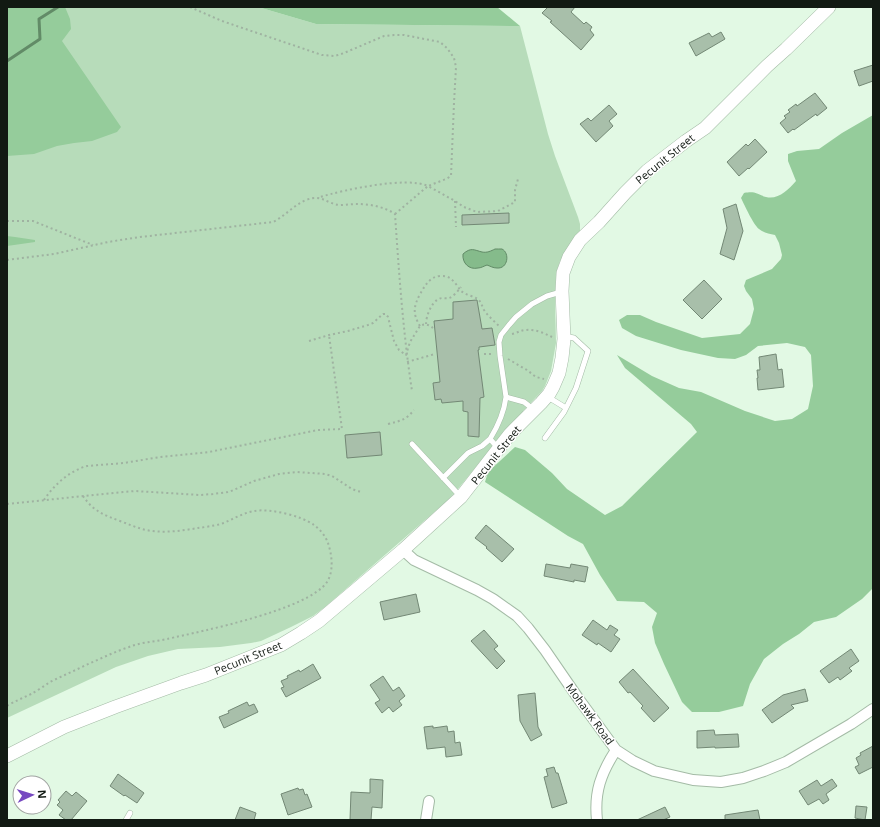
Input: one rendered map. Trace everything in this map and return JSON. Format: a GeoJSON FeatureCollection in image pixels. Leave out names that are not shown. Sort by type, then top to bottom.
{"type":"FeatureCollection","features":[{"type":"Feature","properties":{"kind":"street","name":"Pecunit Street"},"geometry":{"type":"LineString","coordinates":[[7,756],[64,727],[114,707],[206,675],[281,645],[319,620],[403,550],[461,497],[494,444],[510,434],[550,392],[559,373],[561,364],[563,337],[562,280],[565,266],[569,257],[580,240],[599,222],[624,193],[647,172],[705,128],[829,7]]}},
{"type":"Feature","properties":{"kind":"street","name":"Mohawk Road"},"geometry":{"type":"LineString","coordinates":[[403,550],[414,560],[493,599],[516,616],[528,628],[545,650],[616,750],[633,761],[654,771],[693,780],[721,782],[743,778],[764,772],[786,762],[851,724],[873,709]]}},
{"type":"Feature","properties":{"kind":"street"},"geometry":{"type":"LineString","coordinates":[[598,820],[596,810],[597,794],[601,778],[607,764],[616,750]]}},
{"type":"Feature","properties":{"kind":"street"},"geometry":{"type":"LineString","coordinates":[[426,820],[429,802]]}},
{"type":"Feature","properties":{"kind":"lane"},"geometry":{"type":"LineString","coordinates":[[443,478],[468,453],[482,446],[494,444],[506,397],[500,356],[500,342],[504,331],[520,314],[539,299],[562,291]]}},
{"type":"Feature","properties":{"kind":"lane"},"geometry":{"type":"LineString","coordinates":[[545,438],[564,412],[576,388],[588,351],[574,338],[563,337]]}},
{"type":"Feature","properties":{"kind":"lane"},"geometry":{"type":"LineString","coordinates":[[550,392],[566,408]]}},
{"type":"Feature","properties":{"kind":"lane"},"geometry":{"type":"LineString","coordinates":[[506,397],[524,402],[534,410]]}},
{"type":"Feature","properties":{"kind":"lane"},"geometry":{"type":"LineString","coordinates":[[412,444],[461,497]]}},
{"type":"Feature","properties":{"kind":"lane"},"geometry":{"type":"LineString","coordinates":[[126,820],[130,813]]}},
{"type":"Feature","properties":{"kind":"path"},"geometry":{"type":"LineString","coordinates":[[190,7],[222,21],[322,55],[335,56],[384,36],[404,35],[440,42],[448,48],[454,58],[456,67],[451,176],[428,186],[395,214]]}},
{"type":"Feature","properties":{"kind":"path"},"geometry":{"type":"LineString","coordinates":[[7,260],[54,254],[93,245],[140,237],[273,222],[306,200],[352,189],[392,183],[420,183],[464,207],[477,212],[498,210],[515,202],[515,190],[518,179]]}},
{"type":"Feature","properties":{"kind":"path"},"geometry":{"type":"LineString","coordinates":[[319,198],[336,204],[377,206],[395,214]]}},
{"type":"Feature","properties":{"kind":"path"},"geometry":{"type":"LineString","coordinates":[[455,201],[456,227]]}},
{"type":"Feature","properties":{"kind":"path"},"geometry":{"type":"LineString","coordinates":[[395,214],[406,356],[412,391]]}},
{"type":"Feature","properties":{"kind":"path"},"geometry":{"type":"LineString","coordinates":[[7,221],[33,221],[93,245]]}},
{"type":"Feature","properties":{"kind":"path"},"geometry":{"type":"LineString","coordinates":[[420,326],[415,316],[415,305],[423,288],[436,276],[446,276],[451,278],[466,294],[478,300],[489,315],[504,331],[509,334],[530,330],[553,337],[563,337]]}},
{"type":"Feature","properties":{"kind":"path"},"geometry":{"type":"LineString","coordinates":[[426,324],[429,312],[435,302],[439,299],[450,298],[460,288]]}},
{"type":"Feature","properties":{"kind":"path"},"geometry":{"type":"LineString","coordinates":[[309,341],[329,334],[348,331],[368,325],[373,323],[383,314],[386,314],[394,341],[399,350],[406,356]]}},
{"type":"Feature","properties":{"kind":"path"},"geometry":{"type":"LineString","coordinates":[[406,356],[410,342],[420,326],[426,324],[433,328]]}},
{"type":"Feature","properties":{"kind":"path"},"geometry":{"type":"LineString","coordinates":[[44,500],[56,484],[81,467],[209,452],[318,430],[342,429],[329,334]]}},
{"type":"Feature","properties":{"kind":"path"},"geometry":{"type":"LineString","coordinates":[[407,362],[435,354]]}},
{"type":"Feature","properties":{"kind":"path"},"geometry":{"type":"LineString","coordinates":[[484,354],[500,356],[527,370],[536,377],[549,380],[550,392]]}},
{"type":"Feature","properties":{"kind":"path"},"geometry":{"type":"LineString","coordinates":[[388,424],[402,421],[414,410]]}},
{"type":"Feature","properties":{"kind":"path"},"geometry":{"type":"LineString","coordinates":[[7,504],[135,491],[213,494],[229,492],[254,481],[279,474],[297,472],[332,476],[352,489],[363,492]]}},
{"type":"Feature","properties":{"kind":"path"},"geometry":{"type":"LineString","coordinates":[[7,706],[58,678],[130,646],[222,626],[286,607],[314,594],[323,586],[330,575],[332,560],[327,540],[315,526],[302,519],[278,511],[255,511],[241,514],[220,524],[184,531],[156,531],[142,529],[106,516],[88,504],[83,496]]}},
{"type":"Feature","properties":{"kind":"shaded area"},"geometry":{"type":"Polygon","coordinates":[[[7,7],[258,7],[316,24],[520,26],[548,134],[578,217],[580,232],[565,252],[556,273],[556,343],[551,371],[542,391],[507,429],[447,501],[325,607],[313,616],[261,641],[220,647],[178,649],[148,656],[116,667],[7,718],[7,7]]]}},
{"type":"Feature","properties":{"kind":"shaded area"},"geometry":{"type":"Polygon","coordinates":[[[7,7],[65,7],[70,19],[71,29],[62,41],[121,127],[117,132],[92,141],[57,146],[34,154],[7,156],[7,7]]]}},
{"type":"Feature","properties":{"kind":"shaded area"},"geometry":{"type":"Polygon","coordinates":[[[258,7],[497,7],[520,26],[316,24],[258,7]]]}},
{"type":"Feature","properties":{"kind":"shaded area"},"geometry":{"type":"Polygon","coordinates":[[[873,115],[873,588],[862,599],[836,617],[814,622],[764,659],[750,684],[743,706],[719,712],[692,712],[682,702],[655,643],[652,627],[657,613],[644,602],[617,601],[600,575],[583,544],[568,536],[485,482],[488,472],[515,447],[525,450],[552,473],[567,489],[605,515],[622,506],[697,432],[691,424],[625,368],[617,355],[652,376],[679,388],[701,392],[745,411],[775,421],[792,419],[808,409],[813,386],[811,355],[805,347],[787,343],[758,346],[746,355],[735,359],[718,358],[681,350],[636,336],[622,328],[619,320],[627,315],[640,315],[702,338],[740,334],[750,324],[754,309],[752,299],[744,286],[746,280],[772,269],[781,259],[782,255],[775,235],[761,230],[752,219],[741,198],[744,193],[754,193],[770,198],[779,196],[790,188],[796,181],[788,161],[788,154],[797,151],[819,149],[842,133],[873,115]]]}},
{"type":"Feature","properties":{"kind":"shaded area"},"geometry":{"type":"Polygon","coordinates":[[[7,236],[35,240],[35,242],[7,246],[7,236]]]}},
{"type":"Feature","properties":{"kind":"shaded area"},"geometry":{"type":"Polygon","coordinates":[[[495,249],[502,249],[505,251],[507,257],[506,263],[501,268],[494,268],[487,265],[479,268],[472,268],[465,263],[463,254],[468,250],[486,252],[495,249]]]}},
{"type":"Feature","properties":{"kind":"building"},"geometry":{"type":"Polygon","coordinates":[[[548,7],[575,7],[571,12],[584,24],[586,22],[592,27],[590,30],[594,35],[581,50],[542,13],[548,7]]]}},
{"type":"Feature","properties":{"kind":"building"},"geometry":{"type":"Polygon","coordinates":[[[721,32],[725,39],[696,56],[689,43],[709,33],[712,37],[721,32]]]}},
{"type":"Feature","properties":{"kind":"building"},"geometry":{"type":"Polygon","coordinates":[[[873,65],[873,81],[859,86],[854,71],[873,65]]]}},
{"type":"Feature","properties":{"kind":"building"},"geometry":{"type":"Polygon","coordinates":[[[815,93],[827,108],[817,116],[816,114],[788,133],[780,123],[786,118],[784,116],[790,112],[788,110],[796,104],[797,106],[815,93]]]}},
{"type":"Feature","properties":{"kind":"building"},"geometry":{"type":"Polygon","coordinates":[[[609,105],[617,114],[609,121],[613,126],[596,142],[580,124],[588,118],[591,121],[609,105]]]}},
{"type":"Feature","properties":{"kind":"building"},"geometry":{"type":"Polygon","coordinates":[[[755,139],[767,152],[739,176],[727,162],[746,144],[748,146],[755,139]]]}},
{"type":"Feature","properties":{"kind":"building"},"geometry":{"type":"Polygon","coordinates":[[[736,204],[743,231],[734,260],[720,254],[727,228],[723,209],[736,204]]]}},
{"type":"Feature","properties":{"kind":"building"},"geometry":{"type":"Polygon","coordinates":[[[509,213],[509,223],[462,225],[462,215],[509,213]]]}},
{"type":"Feature","properties":{"kind":"building"},"geometry":{"type":"Polygon","coordinates":[[[704,280],[722,299],[702,319],[683,300],[704,280]]]}},
{"type":"Feature","properties":{"kind":"building"},"geometry":{"type":"Polygon","coordinates":[[[477,300],[482,329],[492,328],[495,345],[479,347],[478,350],[484,397],[480,398],[479,437],[468,436],[468,412],[463,411],[463,401],[442,403],[441,399],[435,400],[433,383],[440,382],[434,321],[453,319],[453,302],[477,300]]]}},
{"type":"Feature","properties":{"kind":"building"},"geometry":{"type":"Polygon","coordinates":[[[776,354],[778,370],[782,369],[784,387],[758,390],[757,370],[760,370],[759,357],[776,354]]]}},
{"type":"Feature","properties":{"kind":"building"},"geometry":{"type":"Polygon","coordinates":[[[380,432],[382,455],[347,458],[345,435],[380,432]]]}},
{"type":"Feature","properties":{"kind":"building"},"geometry":{"type":"Polygon","coordinates":[[[486,525],[514,549],[502,562],[486,548],[487,547],[475,538],[486,525]]]}},
{"type":"Feature","properties":{"kind":"building"},"geometry":{"type":"Polygon","coordinates":[[[546,564],[570,568],[571,564],[588,567],[585,582],[574,580],[574,582],[544,576],[546,564]]]}},
{"type":"Feature","properties":{"kind":"building"},"geometry":{"type":"Polygon","coordinates":[[[416,594],[420,612],[384,620],[380,602],[416,594]]]}},
{"type":"Feature","properties":{"kind":"building"},"geometry":{"type":"Polygon","coordinates":[[[593,620],[607,630],[610,625],[618,630],[614,635],[620,639],[611,652],[582,635],[593,620]]]}},
{"type":"Feature","properties":{"kind":"building"},"geometry":{"type":"Polygon","coordinates":[[[484,630],[498,646],[494,649],[505,661],[497,669],[471,641],[484,630]]]}},
{"type":"Feature","properties":{"kind":"building"},"geometry":{"type":"Polygon","coordinates":[[[851,649],[859,661],[849,668],[852,671],[840,680],[838,677],[829,683],[820,671],[851,649]]]}},
{"type":"Feature","properties":{"kind":"building"},"geometry":{"type":"Polygon","coordinates":[[[313,664],[321,678],[286,697],[281,688],[284,687],[281,681],[288,678],[287,676],[299,670],[300,672],[313,664]]]}},
{"type":"Feature","properties":{"kind":"building"},"geometry":{"type":"Polygon","coordinates":[[[633,669],[669,708],[654,722],[641,708],[643,706],[630,692],[628,693],[619,682],[633,669]]]}},
{"type":"Feature","properties":{"kind":"building"},"geometry":{"type":"Polygon","coordinates":[[[383,676],[393,691],[399,687],[405,696],[399,701],[402,705],[393,712],[389,707],[382,713],[375,703],[380,700],[370,685],[383,676]]]}},
{"type":"Feature","properties":{"kind":"building"},"geometry":{"type":"Polygon","coordinates":[[[805,689],[808,701],[791,705],[794,708],[772,723],[762,710],[783,695],[805,689]]]}},
{"type":"Feature","properties":{"kind":"building"},"geometry":{"type":"Polygon","coordinates":[[[535,693],[538,727],[542,735],[531,741],[520,721],[518,695],[535,693]]]}},
{"type":"Feature","properties":{"kind":"building"},"geometry":{"type":"Polygon","coordinates":[[[247,702],[249,706],[254,704],[258,712],[224,728],[219,717],[247,702]]]}},
{"type":"Feature","properties":{"kind":"building"},"geometry":{"type":"Polygon","coordinates":[[[433,726],[433,728],[447,726],[448,732],[454,731],[455,743],[460,742],[462,755],[446,757],[445,747],[427,749],[424,727],[433,726]]]}},
{"type":"Feature","properties":{"kind":"building"},"geometry":{"type":"Polygon","coordinates":[[[714,730],[715,735],[738,734],[739,747],[697,748],[697,731],[714,730]]]}},
{"type":"Feature","properties":{"kind":"building"},"geometry":{"type":"Polygon","coordinates":[[[873,746],[873,767],[859,774],[855,767],[859,765],[856,758],[861,755],[860,753],[873,746]]]}},
{"type":"Feature","properties":{"kind":"building"},"geometry":{"type":"Polygon","coordinates":[[[554,767],[556,773],[558,773],[567,803],[552,808],[544,777],[548,776],[546,769],[554,767]]]}},
{"type":"Feature","properties":{"kind":"building"},"geometry":{"type":"Polygon","coordinates":[[[118,774],[144,793],[137,803],[110,786],[118,774]]]}},
{"type":"Feature","properties":{"kind":"building"},"geometry":{"type":"Polygon","coordinates":[[[370,779],[383,780],[382,808],[372,807],[371,820],[350,820],[351,792],[370,793],[370,779]]]}},
{"type":"Feature","properties":{"kind":"building"},"geometry":{"type":"Polygon","coordinates":[[[832,779],[837,786],[826,794],[829,800],[823,804],[819,799],[808,805],[799,791],[817,780],[821,786],[832,779]]]}},
{"type":"Feature","properties":{"kind":"building"},"geometry":{"type":"Polygon","coordinates":[[[298,788],[299,790],[303,789],[305,795],[307,794],[312,807],[288,815],[281,794],[298,788]]]}},
{"type":"Feature","properties":{"kind":"building"},"geometry":{"type":"Polygon","coordinates":[[[66,791],[72,796],[76,792],[87,801],[71,820],[66,820],[59,815],[63,810],[57,805],[60,802],[58,800],[66,791]]]}},
{"type":"Feature","properties":{"kind":"building"},"geometry":{"type":"Polygon","coordinates":[[[856,806],[867,807],[865,820],[855,818],[856,806]]]}},
{"type":"Feature","properties":{"kind":"building"},"geometry":{"type":"Polygon","coordinates":[[[240,807],[256,813],[254,820],[235,820],[240,807]]]}},
{"type":"Feature","properties":{"kind":"building"},"geometry":{"type":"Polygon","coordinates":[[[665,807],[670,817],[663,820],[637,820],[665,807]]]}},
{"type":"Feature","properties":{"kind":"building"},"geometry":{"type":"Polygon","coordinates":[[[758,810],[760,820],[725,820],[725,815],[758,810]]]}},
{"type":"Feature","properties":{"kind":"waterway"},"geometry":{"type":"LineString","coordinates":[[7,61],[40,39],[39,19],[58,7]]}}]}
